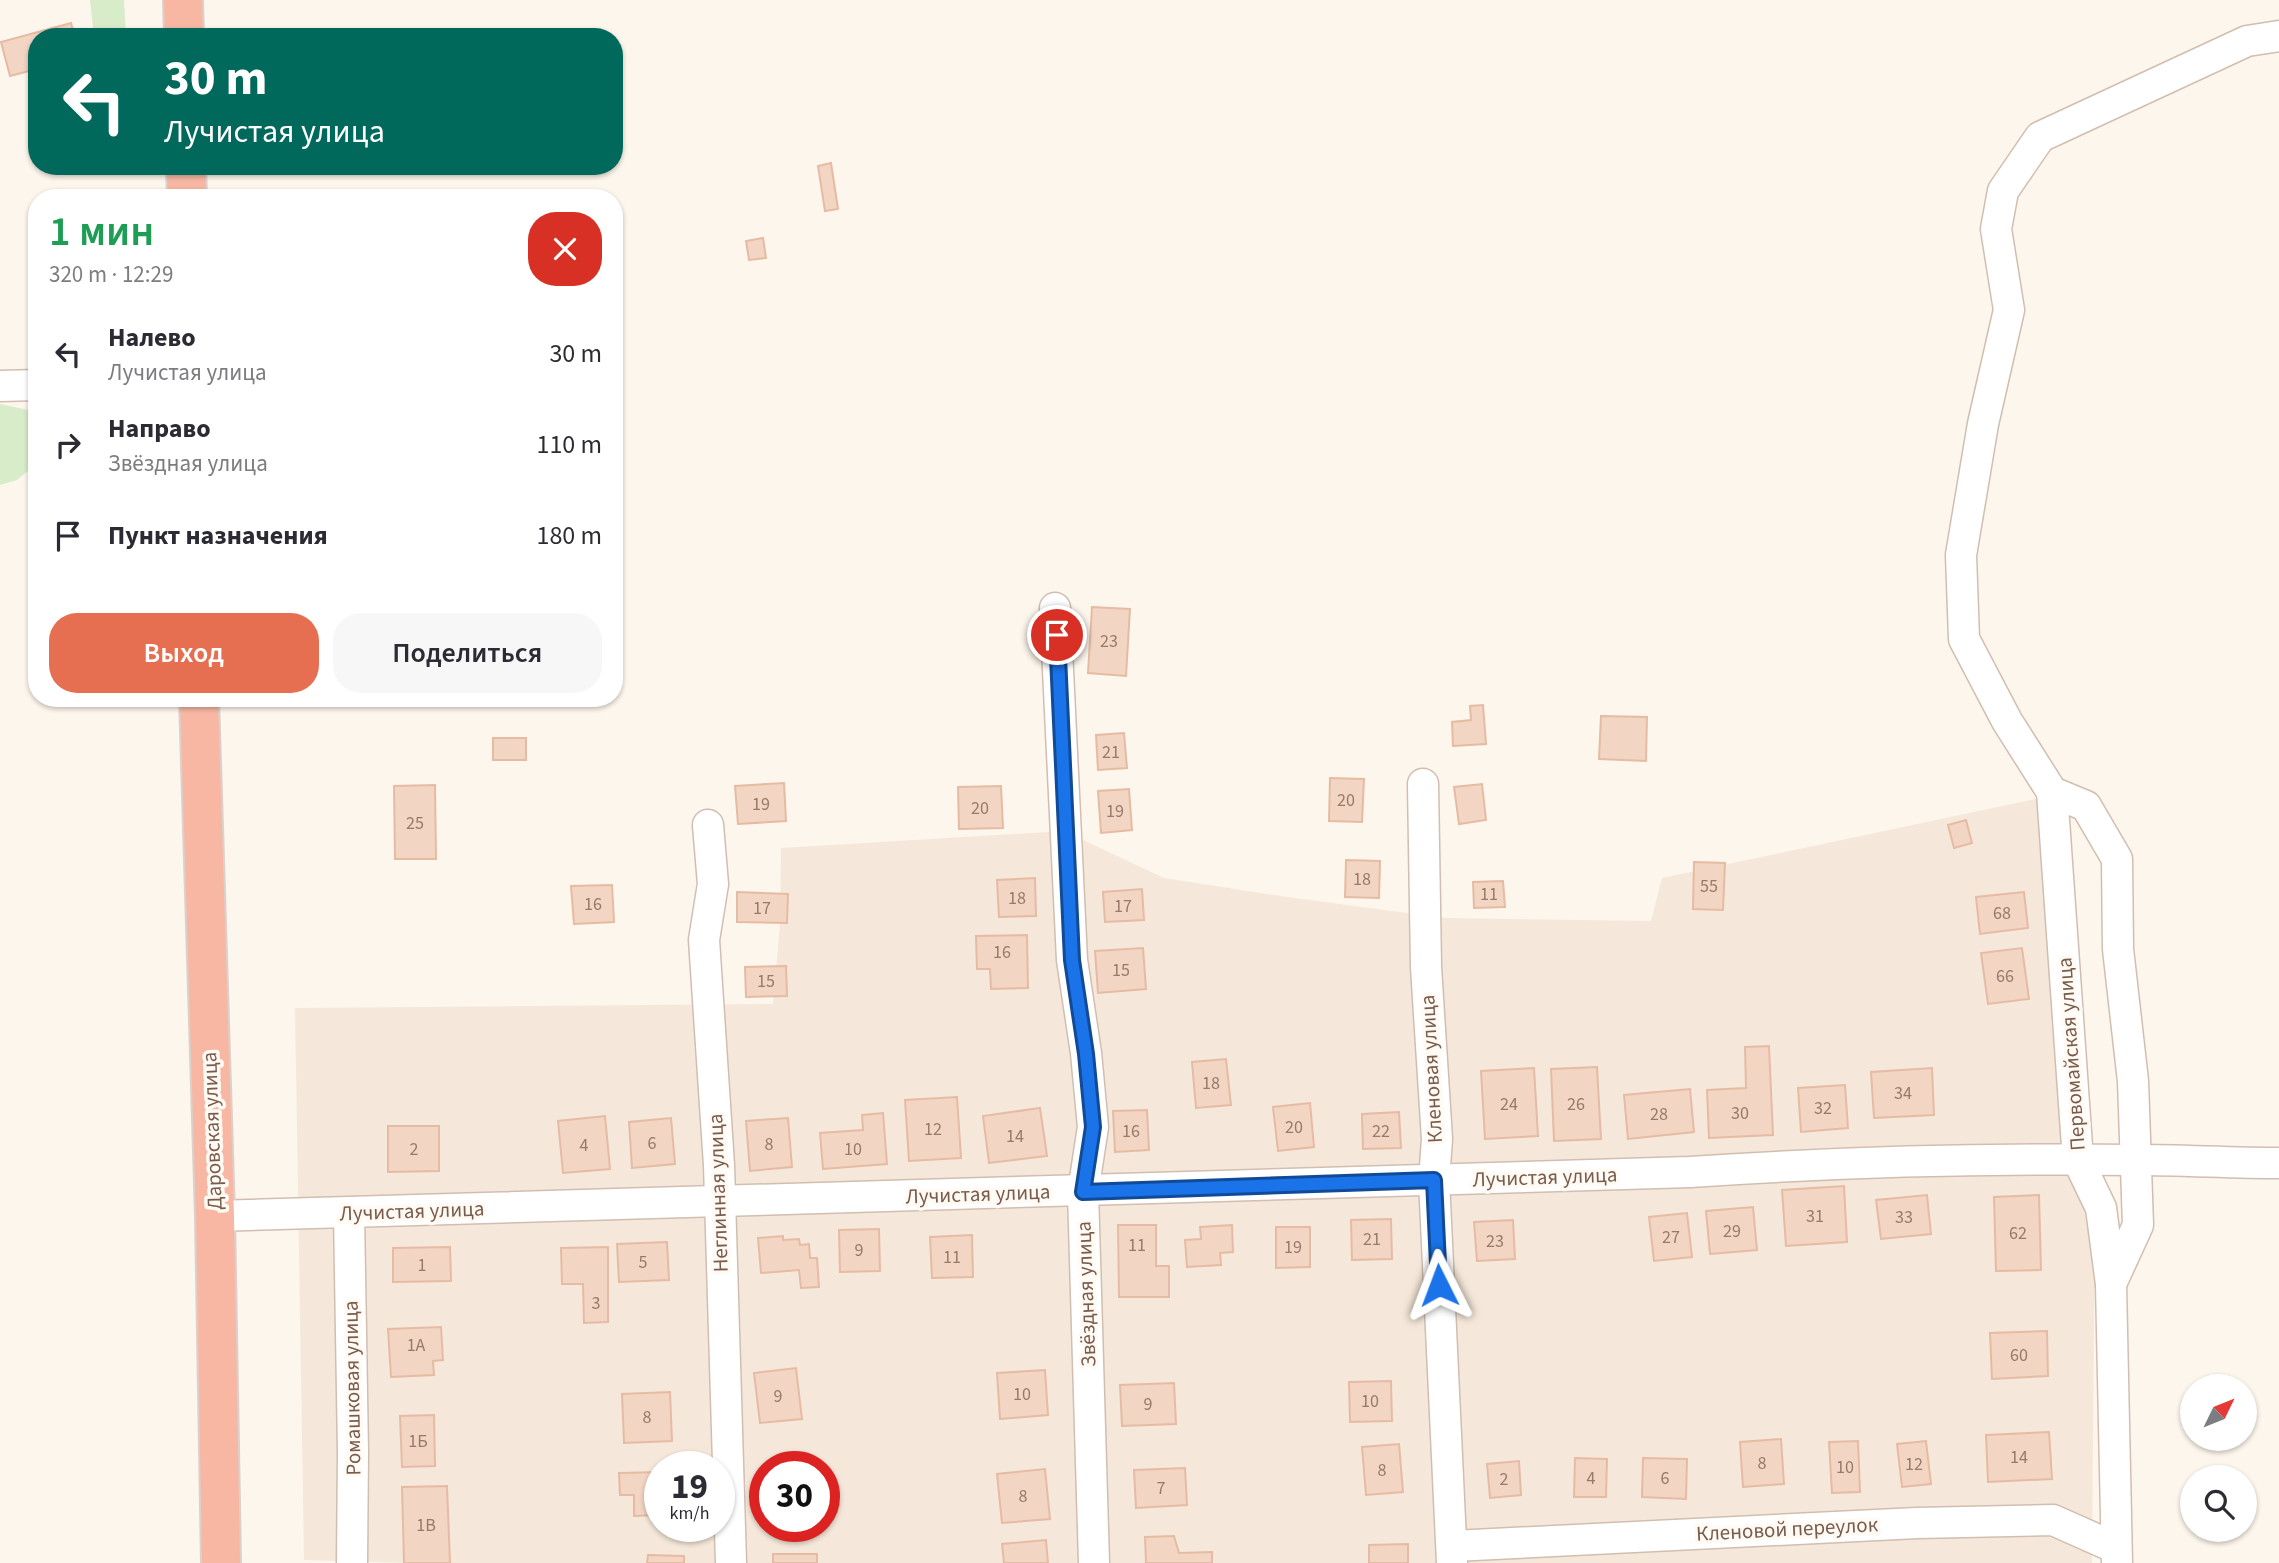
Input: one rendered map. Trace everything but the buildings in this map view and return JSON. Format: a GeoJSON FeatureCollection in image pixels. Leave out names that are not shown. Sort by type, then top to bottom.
{"type":"FeatureCollection","features":[{"type":"Feature","properties":{"kind":"highway"},"geometry":{"type":"LineString","coordinates":[[183,0],[184,28]]}},
{"type":"Feature","properties":{"kind":"highway","name":"Даровская улица"},"geometry":{"type":"LineString","coordinates":[[199,707],[215,1216],[221,1563]]}},
{"type":"Feature","properties":{"kind":"street"},"geometry":{"type":"LineString","coordinates":[[2111,1284],[2138,1225],[2133,1080],[2118,948],[2118,859],[2086,806],[2052,792],[2007,721],[1965,639],[1961,555],[1983,424],[2009,310],[1996,229],[2003,191],[2040,137],[2247,41],[2279,36]]}},
{"type":"Feature","properties":{"kind":"street"},"geometry":{"type":"LineString","coordinates":[[0,386],[28,385]]}},
{"type":"Feature","properties":{"kind":"street","name":"Звёздная улица"},"geometry":{"type":"LineString","coordinates":[[1055,608],[1072,960],[1086,1054],[1093,1127],[1083,1192],[1094,1563]]}},
{"type":"Feature","properties":{"kind":"street","name":"Кленовая улица"},"geometry":{"type":"LineString","coordinates":[[1423,784],[1426,967],[1437,1139],[1434,1180],[1453,1554]]}},
{"type":"Feature","properties":{"kind":"street","name":"Первомайская улица"},"geometry":{"type":"LineString","coordinates":[[2052,792],[2078,1160],[2101,1208],[2111,1284],[2116,1555]]}},
{"type":"Feature","properties":{"kind":"street","name":"Неглинная улица"},"geometry":{"type":"LineString","coordinates":[[708,825],[713,884],[704,940],[719,1165],[718,1202],[731,1563]]}},
{"type":"Feature","properties":{"kind":"street","name":"Лучистая улица"},"geometry":{"type":"LineString","coordinates":[[215,1216],[1083,1192],[1690,1172],[1805,1164],[1937,1160],[2279,1163]]}},
{"type":"Feature","properties":{"kind":"street","name":"Ромашковая улица"},"geometry":{"type":"LineString","coordinates":[[349,1213],[352,1563]]}},
{"type":"Feature","properties":{"kind":"street","name":"Кленовой переулок"},"geometry":{"type":"LineString","coordinates":[[1453,1554],[1917,1522],[2053,1520],[2116,1555]]}},
{"type":"Feature","properties":{"kind":"shaded area"},"geometry":{"type":"Polygon","coordinates":[[[2045,797],[2068,1174],[2095,1208],[2092,1563],[409,1563],[304,1560],[295,1008],[773,1004],[780,924],[781,848],[1064,831],[1164,878],[1287,897],[1445,918],[1651,921],[1662,878],[2045,797]]]}},
{"type":"Feature","properties":{"kind":"green space"},"geometry":{"type":"Polygon","coordinates":[[[90,0],[124,0],[126,28],[93,28],[90,0]]]}},
{"type":"Feature","properties":{"kind":"green space"},"geometry":{"type":"Polygon","coordinates":[[[0,404],[28,410],[28,471],[17,480],[0,485],[0,404]]]}},
{"type":"Feature","properties":{"kind":"route"},"geometry":{"type":"LineString","coordinates":[[1057,635],[1072,960],[1086,1054],[1093,1127],[1083,1192],[1434,1180],[1439,1285]]}}]}
